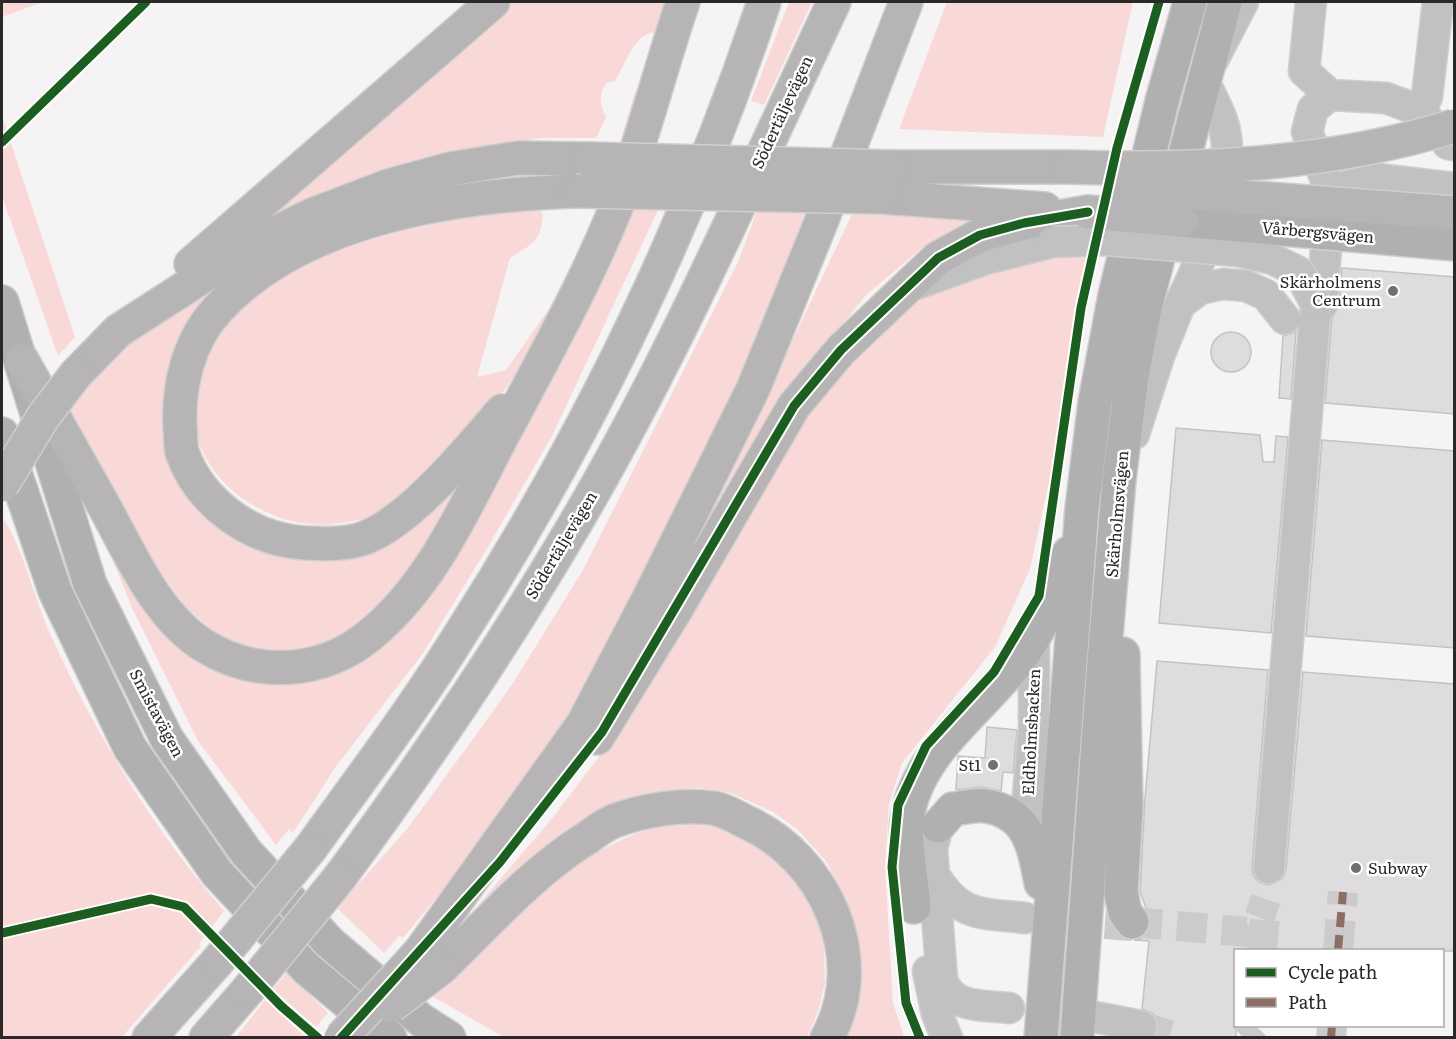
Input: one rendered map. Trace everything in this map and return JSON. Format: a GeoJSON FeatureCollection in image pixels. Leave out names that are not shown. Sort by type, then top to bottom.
{"type":"FeatureCollection","features":[{"type":"Feature","properties":{"kind":"highway"},"geometry":{"type":"LineString","coordinates":[[2,485],[43,417],[76,374],[118,331],[182,272],[494,2]]}},
{"type":"Feature","properties":{"kind":"highway"},"geometry":{"type":"LineString","coordinates":[[149,1038],[217,962],[310,849],[421,695],[464,629],[590,412],[650,290],[726,108],[764,2]]}},
{"type":"Feature","properties":{"kind":"highway","name":"Södertäljevägen"},"geometry":{"type":"LineString","coordinates":[[206,1038],[340,877],[455,717],[561,548],[685,319],[834,2]]}},
{"type":"Feature","properties":{"kind":"highway"},"geometry":{"type":"LineString","coordinates":[[431,960],[583,724],[650,596],[753,389],[822,220],[906,2]]}},
{"type":"Feature","properties":{"kind":"highway"},"geometry":{"type":"LineString","coordinates":[[22,360],[142,574],[177,625],[202,645],[232,661],[261,668],[289,669],[337,657],[369,636],[402,606],[453,531],[572,305],[626,180],[679,10]]}},
{"type":"Feature","properties":{"kind":"highway"},"geometry":{"type":"LineString","coordinates":[[537,371],[446,474],[402,514],[366,538],[325,544],[288,542],[252,530],[220,509],[195,478],[182,450],[179,409],[182,377],[196,342],[217,309],[265,270],[316,242],[390,215],[455,200],[516,193],[888,182],[1234,165],[1379,146],[1455,126]]}},
{"type":"Feature","properties":{"kind":"highway"},"geometry":{"type":"LineString","coordinates":[[118,331],[253,244],[312,215],[388,186],[450,169],[518,158],[588,159],[888,182],[1088,212],[1181,220]]}},
{"type":"Feature","properties":{"kind":"highway"},"geometry":{"type":"LineString","coordinates":[[1066,175],[1455,213]]}},
{"type":"Feature","properties":{"kind":"highway"},"geometry":{"type":"LineString","coordinates":[[349,1038],[431,960],[500,862],[602,732],[794,406],[841,351],[938,258],[980,235],[1024,223],[1088,212]]}},
{"type":"Feature","properties":{"kind":"highway"},"geometry":{"type":"LineString","coordinates":[[341,1038],[431,960],[559,855],[612,822],[661,808],[714,808],[767,831],[804,864],[830,904],[844,945],[843,989],[826,1038]]}},
{"type":"Feature","properties":{"kind":"main road","name":"Skärholmsvägen"},"geometry":{"type":"LineString","coordinates":[[1041,1038],[1036,919],[1095,402],[1108,327],[1159,112],[1190,2]]}},
{"type":"Feature","properties":{"kind":"main road","name":"Skärholmsvägen"},"geometry":{"type":"LineString","coordinates":[[1086,1028],[1112,558],[1132,376],[1145,308],[1225,2]]}},
{"type":"Feature","properties":{"kind":"main road","name":"Vårbergsvägen"},"geometry":{"type":"LineString","coordinates":[[1181,220],[1455,244]]}},
{"type":"Feature","properties":{"kind":"main road","name":"Smistavägen"},"geometry":{"type":"LineString","coordinates":[[2,302],[22,360],[90,584],[167,739],[246,852],[330,943],[421,1020],[448,1038]]}},
{"type":"Feature","properties":{"kind":"main road"},"geometry":{"type":"LineString","coordinates":[[2,434],[55,591],[130,748],[217,873],[306,969],[390,1038]]}},
{"type":"Feature","properties":{"kind":"main road"},"geometry":{"type":"LineString","coordinates":[[925,912],[922,872],[906,820],[921,775],[945,744],[1018,661],[1034,635],[1065,563],[1082,508]]}},
{"type":"Feature","properties":{"kind":"main road"},"geometry":{"type":"LineString","coordinates":[[1112,558],[1123,642],[1126,808],[1121,893],[1125,912],[1132,922]]}},
{"type":"Feature","properties":{"kind":"main road"},"geometry":{"type":"LineString","coordinates":[[938,826],[953,809],[985,805],[1011,815],[1025,828],[1034,844],[1036,919]]}},
{"type":"Feature","properties":{"kind":"street"},"geometry":{"type":"LineString","coordinates":[[1119,480],[1159,356],[1180,304],[1201,261],[1226,178],[1225,131],[1203,80],[1243,2]]}},
{"type":"Feature","properties":{"kind":"street"},"geometry":{"type":"LineString","coordinates":[[1311,2],[1304,70],[1330,95],[1386,98],[1421,111],[1448,144],[1455,145]]}},
{"type":"Feature","properties":{"kind":"street"},"geometry":{"type":"LineString","coordinates":[[1421,111],[1427,96],[1438,2]]}},
{"type":"Feature","properties":{"kind":"street"},"geometry":{"type":"LineString","coordinates":[[1269,868],[1330,190],[1307,132],[1313,109],[1330,95]]}},
{"type":"Feature","properties":{"kind":"street"},"geometry":{"type":"LineString","coordinates":[[1330,190],[1377,179],[1455,188]]}},
{"type":"Feature","properties":{"kind":"street"},"geometry":{"type":"LineString","coordinates":[[1181,220],[1237,251]]}},
{"type":"Feature","properties":{"kind":"street"},"geometry":{"type":"LineString","coordinates":[[905,288],[986,259],[1053,242],[1107,240],[1237,251],[1272,259],[1299,272],[1319,304]]}},
{"type":"Feature","properties":{"kind":"street"},"geometry":{"type":"LineString","coordinates":[[1180,304],[1200,289],[1223,284],[1246,286],[1266,295],[1285,319]]}},
{"type":"Feature","properties":{"kind":"street","name":"Eldholmsbacken"},"geometry":{"type":"LineString","coordinates":[[1025,828],[1034,729],[1034,635]]}},
{"type":"Feature","properties":{"kind":"street"},"geometry":{"type":"LineString","coordinates":[[938,826],[922,872],[954,903],[978,913],[1036,919]]}},
{"type":"Feature","properties":{"kind":"street"},"geometry":{"type":"LineString","coordinates":[[925,912],[970,917],[978,913]]}},
{"type":"Feature","properties":{"kind":"street"},"geometry":{"type":"LineString","coordinates":[[925,912],[947,993],[962,1002],[1009,1008]]}},
{"type":"Feature","properties":{"kind":"street"},"geometry":{"type":"LineString","coordinates":[[925,912],[937,1014],[947,1038]]}},
{"type":"Feature","properties":{"kind":"street"},"geometry":{"type":"LineString","coordinates":[[1086,1028],[1140,1026]]}},
{"type":"Feature","properties":{"kind":"shaded area"},"geometry":{"type":"Polygon","coordinates":[[[2,2],[43,2],[2,17],[2,2]]]}},
{"type":"Feature","properties":{"kind":"shaded area"},"geometry":{"type":"Polygon","coordinates":[[[511,2],[666,2],[632,139],[621,139],[635,92],[641,91],[655,33],[648,34],[636,44],[615,81],[606,83],[601,100],[606,117],[596,138],[540,138],[455,153],[234,233],[447,58],[511,2]]]}},
{"type":"Feature","properties":{"kind":"shaded area"},"geometry":{"type":"Polygon","coordinates":[[[789,2],[812,2],[764,105],[751,101],[789,2]]]}},
{"type":"Feature","properties":{"kind":"shaded area"},"geometry":{"type":"Polygon","coordinates":[[[947,2],[1133,2],[1103,137],[899,129],[947,2]]]}},
{"type":"Feature","properties":{"kind":"shaded area"},"geometry":{"type":"Polygon","coordinates":[[[2,116],[75,337],[58,356],[2,196],[2,116]]]}},
{"type":"Feature","properties":{"kind":"shaded area"},"geometry":{"type":"Polygon","coordinates":[[[601,205],[604,205],[547,321],[509,384],[479,419],[422,476],[379,513],[363,519],[332,524],[309,524],[285,519],[242,498],[224,482],[209,463],[198,442],[193,418],[195,386],[200,370],[214,341],[234,315],[274,282],[307,264],[383,236],[463,219],[537,207],[543,214],[540,231],[530,245],[510,258],[477,377],[506,370],[551,306],[601,205]]]}},
{"type":"Feature","properties":{"kind":"shaded area"},"geometry":{"type":"Polygon","coordinates":[[[630,205],[660,206],[552,436],[423,653],[335,768],[293,833],[289,829],[276,845],[198,741],[132,608],[105,541],[225,667],[389,632],[630,205]]]}},
{"type":"Feature","properties":{"kind":"shaded area"},"geometry":{"type":"Polygon","coordinates":[[[758,208],[811,209],[764,338],[559,740],[494,828],[403,938],[399,936],[384,953],[337,908],[407,829],[465,750],[513,683],[583,570],[738,262],[758,208]]]}},
{"type":"Feature","properties":{"kind":"shaded area"},"geometry":{"type":"Polygon","coordinates":[[[854,210],[972,219],[922,248],[865,296],[817,357],[665,599],[715,503],[854,210]]]}},
{"type":"Feature","properties":{"kind":"shaded area"},"geometry":{"type":"Polygon","coordinates":[[[1092,252],[1065,380],[1056,450],[1030,569],[995,647],[902,763],[889,804],[885,868],[893,1002],[904,1037],[842,1037],[854,934],[844,896],[826,861],[798,830],[773,812],[731,793],[698,788],[672,791],[630,803],[483,908],[479,904],[554,816],[610,742],[817,393],[927,290],[1000,260],[1092,252]]]}},
{"type":"Feature","properties":{"kind":"shaded area"},"geometry":{"type":"Polygon","coordinates":[[[241,261],[191,324],[172,359],[167,378],[164,408],[178,472],[323,557],[476,463],[399,593],[339,640],[303,650],[268,652],[233,644],[210,629],[184,605],[149,556],[63,414],[109,360],[154,323],[241,261]]]}},
{"type":"Feature","properties":{"kind":"shaded area"},"geometry":{"type":"Polygon","coordinates":[[[4,519],[12,533],[52,638],[107,746],[150,814],[198,880],[224,911],[212,927],[206,922],[197,931],[204,937],[199,944],[201,946],[122,1037],[2,1037],[2,526],[4,519]]]}},
{"type":"Feature","properties":{"kind":"shaded area"},"geometry":{"type":"Polygon","coordinates":[[[679,822],[719,822],[774,850],[817,912],[824,946],[825,982],[819,1009],[807,1037],[504,1037],[428,994],[512,915],[574,866],[642,832],[679,822]]]}},
{"type":"Feature","properties":{"kind":"shaded area"},"geometry":{"type":"Polygon","coordinates":[[[287,972],[328,1013],[316,1027],[273,989],[287,972]]]}},
{"type":"Feature","properties":{"kind":"shaded area"},"geometry":{"type":"Polygon","coordinates":[[[265,1000],[306,1037],[236,1037],[265,1000]]]}},
{"type":"Feature","properties":{"kind":"building"},"geometry":{"type":"Polygon","coordinates":[[[1342,268],[1455,277],[1455,414],[1325,403],[1332,318],[1339,306],[1342,268]]]}},
{"type":"Feature","properties":{"kind":"building"},"geometry":{"type":"Polygon","coordinates":[[[1231,332],[1245,338],[1251,352],[1245,366],[1231,372],[1217,366],[1211,352],[1217,338],[1231,332]]]}},
{"type":"Feature","properties":{"kind":"building"},"geometry":{"type":"Polygon","coordinates":[[[1296,332],[1291,399],[1279,398],[1283,336],[1296,332]]]}},
{"type":"Feature","properties":{"kind":"building"},"geometry":{"type":"Polygon","coordinates":[[[1176,428],[1260,435],[1263,462],[1274,462],[1276,436],[1288,437],[1271,633],[1159,623],[1176,428]]]}},
{"type":"Feature","properties":{"kind":"building"},"geometry":{"type":"Polygon","coordinates":[[[1322,440],[1455,451],[1455,648],[1306,636],[1322,440]]]}},
{"type":"Feature","properties":{"kind":"building"},"geometry":{"type":"Polygon","coordinates":[[[1157,661],[1268,670],[1252,867],[1253,875],[1259,882],[1268,885],[1283,878],[1286,869],[1303,672],[1455,684],[1455,951],[1444,951],[1444,949],[1234,949],[1236,1038],[1154,1038],[1158,1029],[1157,1020],[1152,1013],[1142,1009],[1149,941],[1134,940],[1142,938],[1149,930],[1151,921],[1140,892],[1145,798],[1157,661]]]}},
{"type":"Feature","properties":{"kind":"building","name":"St1"},"geometry":{"type":"Polygon","coordinates":[[[987,727],[1017,730],[1013,773],[1003,772],[1001,791],[982,787],[956,790],[958,756],[985,758],[987,727]]]}},
{"type":"Feature","properties":{"kind":"tunnel"},"geometry":{"type":"LineString","coordinates":[[1338,949],[1343,892]]}},
{"type":"Feature","properties":{"kind":"tunnel"},"geometry":{"type":"LineString","coordinates":[[1132,922],[1246,932],[1257,924],[1266,899]]}},
{"type":"Feature","properties":{"kind":"tunnel"},"geometry":{"type":"LineString","coordinates":[[1262,949],[1266,904]]}},
{"type":"Feature","properties":{"kind":"tunnel"},"geometry":{"type":"LineString","coordinates":[[1060,921],[1132,926]]}},
{"type":"Feature","properties":{"kind":"tunnel"},"geometry":{"type":"LineString","coordinates":[[1141,1026],[1177,1038]]}},
{"type":"Feature","properties":{"kind":"tunnel"},"geometry":{"type":"LineString","coordinates":[[1244,1038],[1255,1027]]}},
{"type":"Feature","properties":{"kind":"tunnel"},"geometry":{"type":"LineString","coordinates":[[1331,1038],[1332,1027]]}},
{"type":"Feature","properties":{"kind":"marked path"},"geometry":{"type":"LineString","coordinates":[[1338,949],[1343,892]]}},
{"type":"Feature","properties":{"kind":"marked path"},"geometry":{"type":"LineString","coordinates":[[1331,1038],[1332,1027]]}},
{"type":"Feature","properties":{"kind":"cycle path"},"geometry":{"type":"LineString","coordinates":[[2,142],[146,2]]}},
{"type":"Feature","properties":{"kind":"cycle path"},"geometry":{"type":"LineString","coordinates":[[920,1038],[906,1003],[892,867],[898,805],[926,746],[994,672],[1039,596],[1081,308],[1117,148],[1159,2]]}},
{"type":"Feature","properties":{"kind":"cycle path"},"geometry":{"type":"LineString","coordinates":[[341,1038],[500,862],[602,732],[794,406],[841,350],[938,258],[980,235],[1024,223],[1088,212]]}},
{"type":"Feature","properties":{"kind":"cycle path"},"geometry":{"type":"LineString","coordinates":[[2,933],[151,899],[184,907],[281,1006],[318,1038]]}},
{"type":"Feature","properties":{"kind":"place","name":"Skärholmens Centrum"},"geometry":{"type":"Point","coordinates":[1393,291]}},
{"type":"Feature","properties":{"kind":"place","name":"St1"},"geometry":{"type":"Point","coordinates":[993,765]}},
{"type":"Feature","properties":{"kind":"place","name":"Subway"},"geometry":{"type":"Point","coordinates":[1356,868]}}]}
